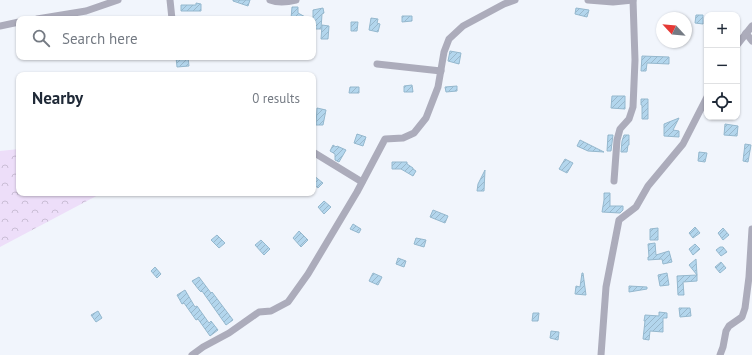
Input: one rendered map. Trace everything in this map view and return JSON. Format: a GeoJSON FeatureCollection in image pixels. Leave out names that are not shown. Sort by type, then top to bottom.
{"type":"FeatureCollection","features":[{"type":"Feature","properties":{"kind":"street"},"geometry":{"type":"LineString","coordinates":[[55,16],[86,11],[118,0]]}},
{"type":"Feature","properties":{"kind":"street"},"geometry":{"type":"LineString","coordinates":[[170,0],[172,16]]}},
{"type":"Feature","properties":{"kind":"street"},"geometry":{"type":"LineString","coordinates":[[270,0],[287,2],[296,0]]}},
{"type":"Feature","properties":{"kind":"street"},"geometry":{"type":"LineString","coordinates":[[192,355],[203,347],[229,333],[259,312],[271,311],[288,302],[308,274],[362,182],[385,138],[403,138],[414,133],[426,118],[438,87],[444,52],[449,40],[463,26],[504,4],[515,0]]}},
{"type":"Feature","properties":{"kind":"street"},"geometry":{"type":"LineString","coordinates":[[588,0],[613,2],[633,0],[635,60],[633,107],[629,119],[620,129],[617,140],[614,181]]}},
{"type":"Feature","properties":{"kind":"street"},"geometry":{"type":"LineString","coordinates":[[0,26],[16,23]]}},
{"type":"Feature","properties":{"kind":"street"},"geometry":{"type":"LineString","coordinates":[[740,41],[752,26]]}},
{"type":"Feature","properties":{"kind":"street"},"geometry":{"type":"LineString","coordinates":[[746,33],[752,41]]}},
{"type":"Feature","properties":{"kind":"street"},"geometry":{"type":"LineString","coordinates":[[377,64],[441,71]]}},
{"type":"Feature","properties":{"kind":"street"},"geometry":{"type":"LineString","coordinates":[[601,355],[606,287],[618,220],[636,207],[648,186],[683,144],[704,103]]}},
{"type":"Feature","properties":{"kind":"street"},"geometry":{"type":"LineString","coordinates":[[316,154],[362,182]]}},
{"type":"Feature","properties":{"kind":"street"},"geometry":{"type":"LineString","coordinates":[[720,355],[726,331],[729,326],[742,317],[745,308],[749,277],[752,229]]}},
{"type":"Feature","properties":{"kind":"green space"},"geometry":{"type":"Polygon","coordinates":[[[16,149],[16,196],[96,196],[0,247],[0,151],[16,149]]]}},
{"type":"Feature","properties":{"kind":"building"},"geometry":{"type":"Polygon","coordinates":[[[233,0],[250,0],[248,6],[233,0]]]}},
{"type":"Feature","properties":{"kind":"building"},"geometry":{"type":"Polygon","coordinates":[[[196,3],[201,4],[201,11],[181,11],[181,5],[196,5],[196,3]]]}},
{"type":"Feature","properties":{"kind":"building"},"geometry":{"type":"Polygon","coordinates":[[[292,7],[298,7],[298,13],[304,16],[291,16],[292,7]]]}},
{"type":"Feature","properties":{"kind":"building"},"geometry":{"type":"Polygon","coordinates":[[[323,8],[324,13],[322,14],[321,29],[316,29],[316,16],[313,16],[313,10],[323,8]]]}},
{"type":"Feature","properties":{"kind":"building"},"geometry":{"type":"Polygon","coordinates":[[[576,8],[589,10],[587,17],[575,14],[576,8]]]}},
{"type":"Feature","properties":{"kind":"building"},"geometry":{"type":"Polygon","coordinates":[[[696,15],[703,15],[703,24],[695,23],[696,15]]]}},
{"type":"Feature","properties":{"kind":"building"},"geometry":{"type":"Polygon","coordinates":[[[402,16],[412,16],[412,21],[402,22],[402,16]]]}},
{"type":"Feature","properties":{"kind":"building"},"geometry":{"type":"Polygon","coordinates":[[[371,18],[378,19],[377,23],[380,24],[378,32],[369,30],[371,18]]]}},
{"type":"Feature","properties":{"kind":"building"},"geometry":{"type":"Polygon","coordinates":[[[351,22],[358,22],[357,31],[351,31],[351,22]]]}},
{"type":"Feature","properties":{"kind":"building"},"geometry":{"type":"Polygon","coordinates":[[[322,25],[329,26],[328,39],[321,39],[322,25]]]}},
{"type":"Feature","properties":{"kind":"building"},"geometry":{"type":"Polygon","coordinates":[[[450,51],[461,53],[459,64],[448,61],[450,51]]]}},
{"type":"Feature","properties":{"kind":"building"},"geometry":{"type":"Polygon","coordinates":[[[642,56],[669,57],[669,64],[647,63],[646,71],[641,71],[642,56]]]}},
{"type":"Feature","properties":{"kind":"building"},"geometry":{"type":"Polygon","coordinates":[[[176,60],[188,60],[189,66],[177,67],[176,60]]]}},
{"type":"Feature","properties":{"kind":"building"},"geometry":{"type":"Polygon","coordinates":[[[412,85],[413,92],[404,92],[404,86],[412,85]]]}},
{"type":"Feature","properties":{"kind":"building"},"geometry":{"type":"Polygon","coordinates":[[[457,86],[457,91],[446,92],[445,87],[457,86]]]}},
{"type":"Feature","properties":{"kind":"building"},"geometry":{"type":"Polygon","coordinates":[[[350,87],[359,87],[359,93],[349,93],[350,87]]]}},
{"type":"Feature","properties":{"kind":"building"},"geometry":{"type":"Polygon","coordinates":[[[612,96],[625,96],[625,109],[611,108],[612,96]]]}},
{"type":"Feature","properties":{"kind":"building"},"geometry":{"type":"Polygon","coordinates":[[[641,99],[648,99],[648,119],[642,119],[641,99]]]}},
{"type":"Feature","properties":{"kind":"building"},"geometry":{"type":"Polygon","coordinates":[[[317,108],[326,110],[323,125],[316,125],[317,108]]]}},
{"type":"Feature","properties":{"kind":"building"},"geometry":{"type":"Polygon","coordinates":[[[679,118],[673,130],[679,131],[679,137],[664,136],[664,124],[679,118]]]}},
{"type":"Feature","properties":{"kind":"building"},"geometry":{"type":"Polygon","coordinates":[[[725,124],[738,126],[737,136],[724,135],[725,124]]]}},
{"type":"Feature","properties":{"kind":"building"},"geometry":{"type":"Polygon","coordinates":[[[357,134],[366,137],[363,146],[354,143],[357,134]]]}},
{"type":"Feature","properties":{"kind":"building"},"geometry":{"type":"Polygon","coordinates":[[[608,135],[613,135],[611,151],[607,151],[608,135]]]}},
{"type":"Feature","properties":{"kind":"building"},"geometry":{"type":"Polygon","coordinates":[[[624,135],[629,135],[629,145],[627,152],[621,152],[622,141],[624,135]]]}},
{"type":"Feature","properties":{"kind":"building"},"geometry":{"type":"Polygon","coordinates":[[[580,140],[604,152],[588,151],[577,146],[580,140]]]}},
{"type":"Feature","properties":{"kind":"building"},"geometry":{"type":"Polygon","coordinates":[[[745,144],[751,145],[748,162],[743,161],[745,144]]]}},
{"type":"Feature","properties":{"kind":"building"},"geometry":{"type":"Polygon","coordinates":[[[333,145],[346,150],[339,162],[335,160],[335,154],[330,151],[333,145]]]}},
{"type":"Feature","properties":{"kind":"building"},"geometry":{"type":"Polygon","coordinates":[[[699,152],[707,153],[705,162],[698,161],[699,152]]]}},
{"type":"Feature","properties":{"kind":"building"},"geometry":{"type":"Polygon","coordinates":[[[565,159],[573,163],[567,173],[559,169],[565,159]]]}},
{"type":"Feature","properties":{"kind":"building"},"geometry":{"type":"Polygon","coordinates":[[[392,162],[407,162],[407,164],[416,171],[413,176],[401,169],[392,169],[392,162]]]}},
{"type":"Feature","properties":{"kind":"building"},"geometry":{"type":"Polygon","coordinates":[[[485,170],[484,191],[477,191],[478,184],[485,170]]]}},
{"type":"Feature","properties":{"kind":"building"},"geometry":{"type":"Polygon","coordinates":[[[316,177],[323,183],[318,188],[316,186],[316,177]]]}},
{"type":"Feature","properties":{"kind":"building"},"geometry":{"type":"Polygon","coordinates":[[[604,193],[610,193],[610,206],[623,206],[623,210],[620,213],[602,212],[604,193]]]}},
{"type":"Feature","properties":{"kind":"building"},"geometry":{"type":"Polygon","coordinates":[[[324,201],[331,207],[324,214],[318,207],[324,201]]]}},
{"type":"Feature","properties":{"kind":"building"},"geometry":{"type":"Polygon","coordinates":[[[433,210],[448,216],[445,223],[430,217],[433,210]]]}},
{"type":"Feature","properties":{"kind":"building"},"geometry":{"type":"Polygon","coordinates":[[[353,224],[361,229],[359,233],[350,229],[353,224]]]}},
{"type":"Feature","properties":{"kind":"building"},"geometry":{"type":"Polygon","coordinates":[[[695,227],[700,233],[693,238],[689,233],[695,227]]]}},
{"type":"Feature","properties":{"kind":"building"},"geometry":{"type":"Polygon","coordinates":[[[658,228],[658,240],[650,240],[650,229],[658,228]]]}},
{"type":"Feature","properties":{"kind":"building"},"geometry":{"type":"Polygon","coordinates":[[[723,228],[729,235],[723,240],[718,233],[723,228]]]}},
{"type":"Feature","properties":{"kind":"building"},"geometry":{"type":"Polygon","coordinates":[[[299,231],[308,240],[301,247],[293,238],[299,231]]]}},
{"type":"Feature","properties":{"kind":"building"},"geometry":{"type":"Polygon","coordinates":[[[217,235],[225,243],[219,248],[211,240],[217,235]]]}},
{"type":"Feature","properties":{"kind":"building"},"geometry":{"type":"Polygon","coordinates":[[[416,238],[426,240],[424,247],[414,244],[416,238]]]}},
{"type":"Feature","properties":{"kind":"building"},"geometry":{"type":"Polygon","coordinates":[[[261,240],[270,249],[264,255],[255,245],[261,240]]]}},
{"type":"Feature","properties":{"kind":"building"},"geometry":{"type":"Polygon","coordinates":[[[655,243],[656,255],[669,251],[672,262],[663,264],[662,259],[648,260],[648,244],[655,243]]]}},
{"type":"Feature","properties":{"kind":"building"},"geometry":{"type":"Polygon","coordinates":[[[695,244],[700,249],[693,255],[689,249],[695,244]]]}},
{"type":"Feature","properties":{"kind":"building"},"geometry":{"type":"Polygon","coordinates":[[[723,247],[727,252],[721,256],[716,250],[723,247]]]}},
{"type":"Feature","properties":{"kind":"building"},"geometry":{"type":"Polygon","coordinates":[[[398,258],[406,261],[404,267],[396,264],[398,258]]]}},
{"type":"Feature","properties":{"kind":"building"},"geometry":{"type":"Polygon","coordinates":[[[696,259],[697,275],[689,265],[696,259]]]}},
{"type":"Feature","properties":{"kind":"building"},"geometry":{"type":"Polygon","coordinates":[[[721,262],[726,268],[720,273],[715,267],[721,262]]]}},
{"type":"Feature","properties":{"kind":"building"},"geometry":{"type":"Polygon","coordinates":[[[155,267],[161,274],[157,278],[151,271],[155,267]]]}},
{"type":"Feature","properties":{"kind":"building"},"geometry":{"type":"Polygon","coordinates":[[[373,273],[382,277],[378,285],[369,281],[373,273]]]}},
{"type":"Feature","properties":{"kind":"building"},"geometry":{"type":"Polygon","coordinates":[[[582,273],[586,295],[575,294],[576,286],[580,287],[582,273]]]}},
{"type":"Feature","properties":{"kind":"building"},"geometry":{"type":"Polygon","coordinates":[[[667,273],[669,285],[660,286],[658,275],[667,273]]]}},
{"type":"Feature","properties":{"kind":"building"},"geometry":{"type":"Polygon","coordinates":[[[697,275],[697,281],[683,282],[684,295],[678,295],[677,276],[697,275]]]}},
{"type":"Feature","properties":{"kind":"building"},"geometry":{"type":"Polygon","coordinates":[[[199,277],[233,320],[226,325],[202,291],[201,292],[199,290],[192,281],[199,277]]]}},
{"type":"Feature","properties":{"kind":"building"},"geometry":{"type":"Polygon","coordinates":[[[629,286],[647,287],[647,289],[629,292],[629,286]]]}},
{"type":"Feature","properties":{"kind":"building"},"geometry":{"type":"Polygon","coordinates":[[[185,290],[195,307],[197,306],[209,323],[211,321],[218,330],[210,336],[184,303],[182,304],[177,295],[185,290]]]}},
{"type":"Feature","properties":{"kind":"building"},"geometry":{"type":"Polygon","coordinates":[[[679,308],[690,308],[691,316],[680,317],[679,308]]]}},
{"type":"Feature","properties":{"kind":"building"},"geometry":{"type":"Polygon","coordinates":[[[98,311],[102,318],[96,322],[91,315],[98,311]]]}},
{"type":"Feature","properties":{"kind":"building"},"geometry":{"type":"Polygon","coordinates":[[[659,312],[667,313],[667,318],[663,318],[663,332],[650,331],[649,340],[643,339],[645,315],[659,316],[659,312]]]}},
{"type":"Feature","properties":{"kind":"building"},"geometry":{"type":"Polygon","coordinates":[[[533,313],[539,313],[538,321],[532,321],[533,313]]]}},
{"type":"Feature","properties":{"kind":"building"},"geometry":{"type":"Polygon","coordinates":[[[551,331],[559,332],[558,340],[550,338],[551,331]]]}}]}
